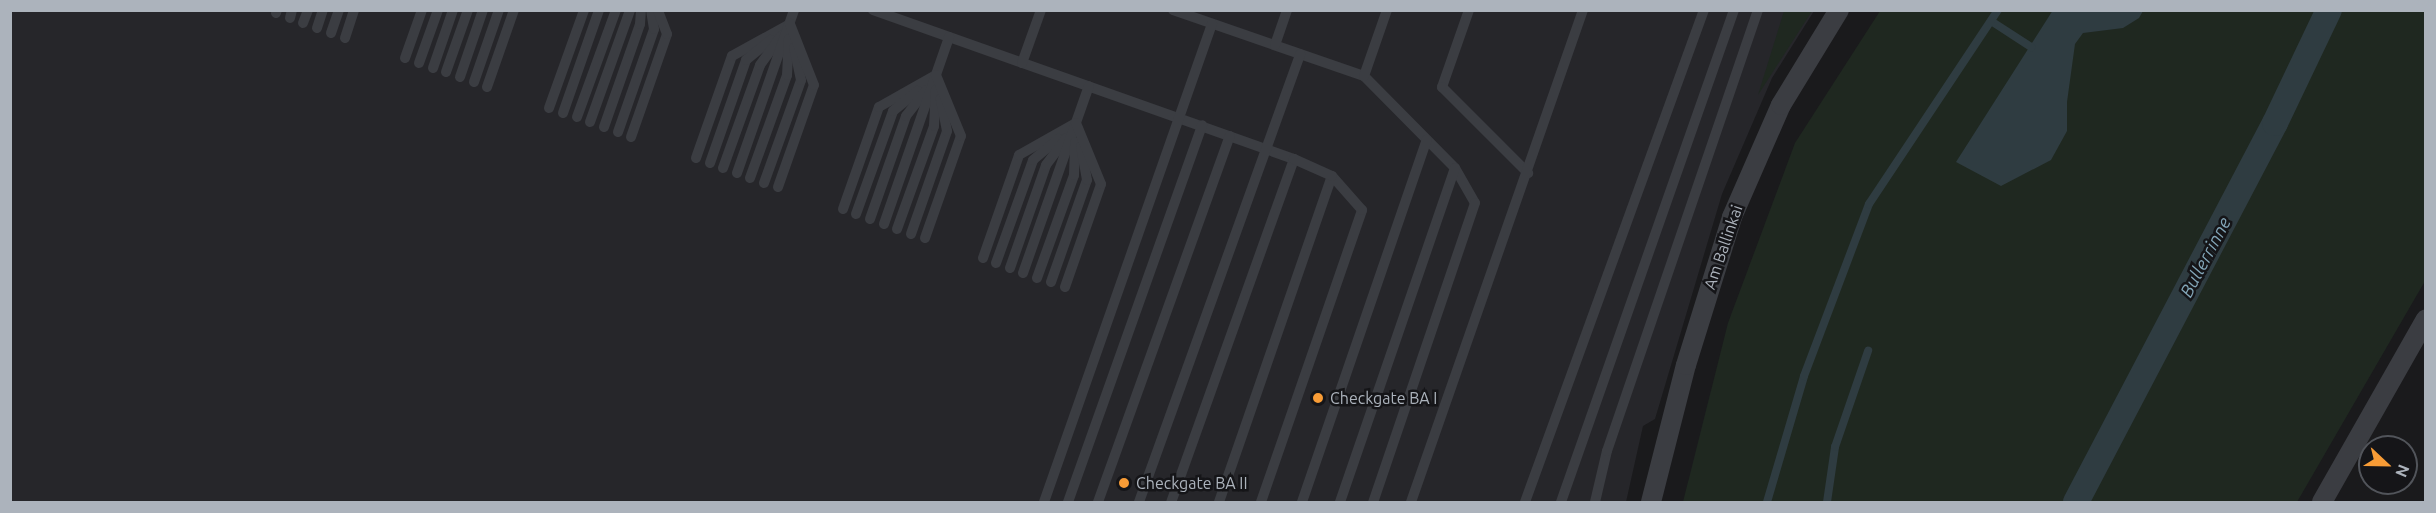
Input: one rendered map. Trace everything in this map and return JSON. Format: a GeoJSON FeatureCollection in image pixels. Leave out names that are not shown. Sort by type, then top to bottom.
{"type":"FeatureCollection","features":[{"type":"Feature","properties":{"kind":"street","name":"Am Ballinkai"},"geometry":{"type":"LineString","coordinates":[[1651,502],[1692,343],[1732,217],[1781,105],[1839,10]]}},
{"type":"Feature","properties":{"kind":"street"},"geometry":{"type":"LineString","coordinates":[[2322,502],[2426,319]]}},
{"type":"Feature","properties":{"kind":"lane"},"geometry":{"type":"LineString","coordinates":[[303,23],[308,10]]}},
{"type":"Feature","properties":{"kind":"lane"},"geometry":{"type":"LineString","coordinates":[[317,28],[323,10]]}},
{"type":"Feature","properties":{"kind":"lane"},"geometry":{"type":"LineString","coordinates":[[331,33],[339,10]]}},
{"type":"Feature","properties":{"kind":"lane"},"geometry":{"type":"LineString","coordinates":[[345,38],[354,10]]}},
{"type":"Feature","properties":{"kind":"lane"},"geometry":{"type":"LineString","coordinates":[[405,58],[422,10]]}},
{"type":"Feature","properties":{"kind":"lane"},"geometry":{"type":"LineString","coordinates":[[419,63],[438,10]]}},
{"type":"Feature","properties":{"kind":"lane"},"geometry":{"type":"LineString","coordinates":[[433,68],[453,10]]}},
{"type":"Feature","properties":{"kind":"lane"},"geometry":{"type":"LineString","coordinates":[[446,72],[468,10]]}},
{"type":"Feature","properties":{"kind":"lane"},"geometry":{"type":"LineString","coordinates":[[460,77],[483,10]]}},
{"type":"Feature","properties":{"kind":"lane"},"geometry":{"type":"LineString","coordinates":[[474,82],[499,10]]}},
{"type":"Feature","properties":{"kind":"lane"},"geometry":{"type":"LineString","coordinates":[[487,87],[514,10]]}},
{"type":"Feature","properties":{"kind":"lane"},"geometry":{"type":"LineString","coordinates":[[549,108],[584,10]]}},
{"type":"Feature","properties":{"kind":"lane"},"geometry":{"type":"LineString","coordinates":[[563,112],[599,10]]}},
{"type":"Feature","properties":{"kind":"lane"},"geometry":{"type":"LineString","coordinates":[[577,117],[616,10]]}},
{"type":"Feature","properties":{"kind":"lane"},"geometry":{"type":"LineString","coordinates":[[590,122],[630,10]]}},
{"type":"Feature","properties":{"kind":"lane"},"geometry":{"type":"LineString","coordinates":[[604,127],[640,24],[641,10]]}},
{"type":"Feature","properties":{"kind":"lane"},"geometry":{"type":"LineString","coordinates":[[618,132],[654,29],[651,10]]}},
{"type":"Feature","properties":{"kind":"lane"},"geometry":{"type":"LineString","coordinates":[[631,137],[668,34],[658,10]]}},
{"type":"Feature","properties":{"kind":"lane"},"geometry":{"type":"LineString","coordinates":[[737,173],[794,10]]}},
{"type":"Feature","properties":{"kind":"lane"},"geometry":{"type":"LineString","coordinates":[[873,10],[1294,159],[1332,176],[1362,210],[1261,502]]}},
{"type":"Feature","properties":{"kind":"lane"},"geometry":{"type":"LineString","coordinates":[[1022,63],[1041,10]]}},
{"type":"Feature","properties":{"kind":"lane"},"geometry":{"type":"LineString","coordinates":[[1173,10],[1364,76],[1455,168],[1474,203],[1372,502]]}},
{"type":"Feature","properties":{"kind":"lane"},"geometry":{"type":"LineString","coordinates":[[1275,45],[1287,10]]}},
{"type":"Feature","properties":{"kind":"lane"},"geometry":{"type":"LineString","coordinates":[[1364,76],[1387,10]]}},
{"type":"Feature","properties":{"kind":"lane"},"geometry":{"type":"LineString","coordinates":[[1469,10],[1442,87],[1528,173]]}},
{"type":"Feature","properties":{"kind":"lane"},"geometry":{"type":"LineString","coordinates":[[1411,502],[1528,173],[1583,10]]}},
{"type":"Feature","properties":{"kind":"lane"},"geometry":{"type":"LineString","coordinates":[[1525,502],[1704,10]]}},
{"type":"Feature","properties":{"kind":"lane"},"geometry":{"type":"LineString","coordinates":[[1561,502],[1734,10]]}},
{"type":"Feature","properties":{"kind":"lane"},"geometry":{"type":"LineString","coordinates":[[1595,502],[1606,451],[1758,10]]}},
{"type":"Feature","properties":{"kind":"lane"},"geometry":{"type":"LineString","coordinates":[[696,159],[732,56],[790,24]]}},
{"type":"Feature","properties":{"kind":"lane"},"geometry":{"type":"LineString","coordinates":[[710,164],[746,60],[790,24]]}},
{"type":"Feature","properties":{"kind":"lane"},"geometry":{"type":"LineString","coordinates":[[723,168],[760,65],[790,24]]}},
{"type":"Feature","properties":{"kind":"lane"},"geometry":{"type":"LineString","coordinates":[[750,178],[787,75],[790,24]]}},
{"type":"Feature","properties":{"kind":"lane"},"geometry":{"type":"LineString","coordinates":[[764,183],[801,80],[790,24]]}},
{"type":"Feature","properties":{"kind":"lane"},"geometry":{"type":"LineString","coordinates":[[778,188],[814,85],[790,24]]}},
{"type":"Feature","properties":{"kind":"lane"},"geometry":{"type":"LineString","coordinates":[[1044,502],[1212,24]]}},
{"type":"Feature","properties":{"kind":"lane"},"geometry":{"type":"LineString","coordinates":[[884,224],[950,37]]}},
{"type":"Feature","properties":{"kind":"lane"},"geometry":{"type":"LineString","coordinates":[[1139,502],[1299,54]]}},
{"type":"Feature","properties":{"kind":"lane"},"geometry":{"type":"LineString","coordinates":[[843,210],[879,107],[936,75]]}},
{"type":"Feature","properties":{"kind":"lane"},"geometry":{"type":"LineString","coordinates":[[856,214],[893,111],[936,75]]}},
{"type":"Feature","properties":{"kind":"lane"},"geometry":{"type":"LineString","coordinates":[[870,219],[906,116],[936,75]]}},
{"type":"Feature","properties":{"kind":"lane"},"geometry":{"type":"LineString","coordinates":[[897,229],[934,126],[936,75]]}},
{"type":"Feature","properties":{"kind":"lane"},"geometry":{"type":"LineString","coordinates":[[911,234],[947,131],[936,75]]}},
{"type":"Feature","properties":{"kind":"lane"},"geometry":{"type":"LineString","coordinates":[[925,238],[961,136],[936,75]]}},
{"type":"Feature","properties":{"kind":"lane"},"geometry":{"type":"LineString","coordinates":[[1023,273],[1089,86]]}},
{"type":"Feature","properties":{"kind":"lane"},"geometry":{"type":"LineString","coordinates":[[982,258],[1019,155],[1076,123]]}},
{"type":"Feature","properties":{"kind":"lane"},"geometry":{"type":"LineString","coordinates":[[996,263],[1033,160],[1076,123]]}},
{"type":"Feature","properties":{"kind":"lane"},"geometry":{"type":"LineString","coordinates":[[1010,268],[1046,165],[1076,123]]}},
{"type":"Feature","properties":{"kind":"lane"},"geometry":{"type":"LineString","coordinates":[[1037,278],[1074,175],[1076,123]]}},
{"type":"Feature","properties":{"kind":"lane"},"geometry":{"type":"LineString","coordinates":[[1051,282],[1087,180],[1076,123]]}},
{"type":"Feature","properties":{"kind":"lane"},"geometry":{"type":"LineString","coordinates":[[1065,287],[1101,184],[1076,123]]}},
{"type":"Feature","properties":{"kind":"lane"},"geometry":{"type":"LineString","coordinates":[[1068,502],[1202,125]]}},
{"type":"Feature","properties":{"kind":"lane"},"geometry":{"type":"LineString","coordinates":[[1098,502],[1230,136]]}},
{"type":"Feature","properties":{"kind":"lane"},"geometry":{"type":"LineString","coordinates":[[1302,502],[1426,140]]}},
{"type":"Feature","properties":{"kind":"lane"},"geometry":{"type":"LineString","coordinates":[[1171,502],[1294,159]]}},
{"type":"Feature","properties":{"kind":"lane"},"geometry":{"type":"LineString","coordinates":[[1340,502],[1455,168]]}},
{"type":"Feature","properties":{"kind":"lane"},"geometry":{"type":"LineString","coordinates":[[1219,502],[1332,176]]}},
{"type":"Feature","properties":{"kind":"shaded area"},"geometry":{"type":"Polygon","coordinates":[[[2053,10],[2143,11],[2139,18],[2123,28],[2083,33],[2075,44],[2067,102],[2067,131],[2051,160],[2001,186],[1956,162],[2053,10]]]}},
{"type":"Feature","properties":{"kind":"shaded area"},"geometry":{"type":"Polygon","coordinates":[[[10,11],[1814,11],[1772,78],[1722,194],[1655,419],[1643,426],[1626,502],[11,502],[10,11]]]}},
{"type":"Feature","properties":{"kind":"shaded area"},"geometry":{"type":"Polygon","coordinates":[[[1784,11],[1812,11],[1758,95],[1784,11]]]}},
{"type":"Feature","properties":{"kind":"shaded area"},"geometry":{"type":"Polygon","coordinates":[[[1880,11],[2425,11],[2425,281],[2297,502],[1683,502],[1728,323],[1795,143],[1880,11]]]}},
{"type":"Feature","properties":{"kind":"waterway"},"geometry":{"type":"LineString","coordinates":[[1767,502],[1804,376],[1869,204],[1998,10]]}},
{"type":"Feature","properties":{"kind":"waterway","name":"Bullerrinne"},"geometry":{"type":"LineString","coordinates":[[2076,502],[2275,123],[2329,10]]}},
{"type":"Feature","properties":{"kind":"waterway"},"geometry":{"type":"LineString","coordinates":[[1991,21],[2031,47]]}},
{"type":"Feature","properties":{"kind":"waterway"},"geometry":{"type":"LineString","coordinates":[[1827,502],[1835,447],[1868,351]]}},
{"type":"Feature","properties":{"kind":"place","name":"Checkgate BA I"},"geometry":{"type":"Point","coordinates":[1318,398]}},
{"type":"Feature","properties":{"kind":"place","name":"Checkgate BA II"},"geometry":{"type":"Point","coordinates":[1124,483]}}]}
